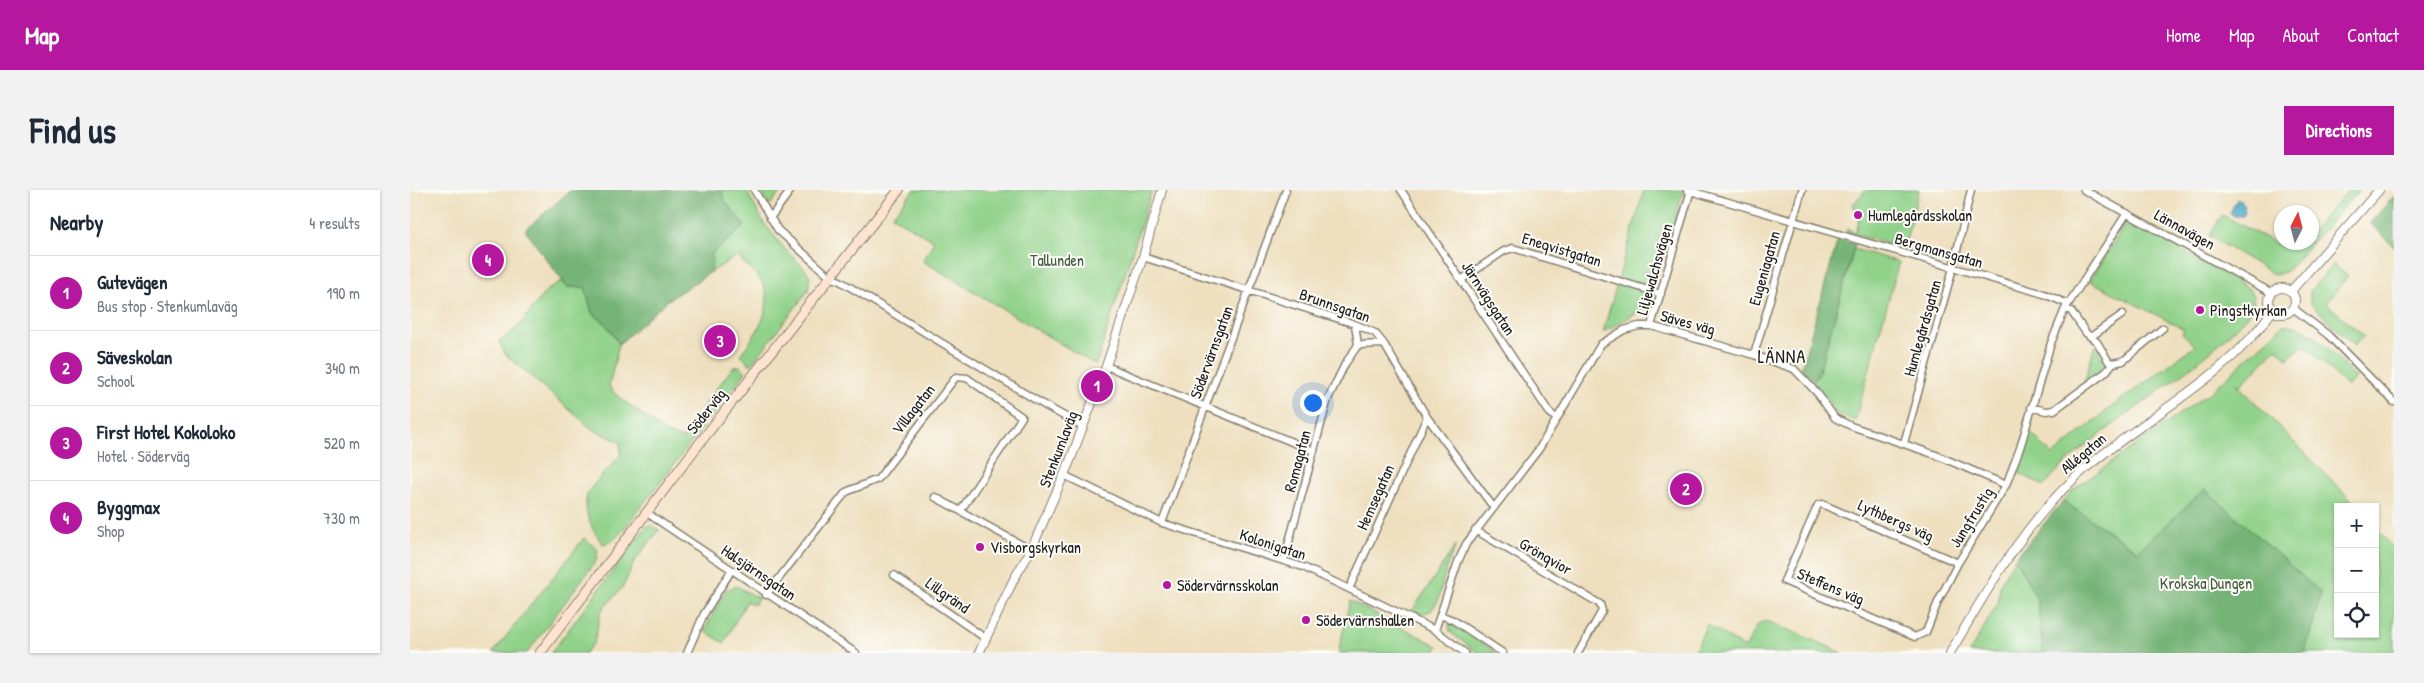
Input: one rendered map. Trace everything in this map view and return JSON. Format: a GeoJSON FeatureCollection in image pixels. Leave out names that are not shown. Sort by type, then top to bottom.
{"type":"FeatureCollection","features":[{"type":"Feature","properties":{"kind":"main road","name":"Söderväg"},"geometry":{"type":"LineString","coordinates":[[540,653],[830,277],[900,190]]}},
{"type":"Feature","properties":{"kind":"street"},"geometry":{"type":"LineString","coordinates":[[754,190],[770,218],[794,247],[830,277],[840,281],[1044,405],[1082,426]]}},
{"type":"Feature","properties":{"kind":"street"},"geometry":{"type":"LineString","coordinates":[[770,218],[790,190]]}},
{"type":"Feature","properties":{"kind":"street","name":"Stenkumlaväg"},"geometry":{"type":"LineString","coordinates":[[978,653],[1014,578],[1031,550],[1064,476],[1106,366],[1143,257],[1162,190]]}},
{"type":"Feature","properties":{"kind":"street","name":"Södervärnsgatan"},"geometry":{"type":"LineString","coordinates":[[1162,524],[1286,190]]}},
{"type":"Feature","properties":{"kind":"street","name":"Järnvägsgatan"},"geometry":{"type":"LineString","coordinates":[[1402,190],[1549,412],[1557,419]]}},
{"type":"Feature","properties":{"kind":"street","name":"Bergmansgatan"},"geometry":{"type":"LineString","coordinates":[[1690,190],[1792,222],[2044,294],[2066,306]]}},
{"type":"Feature","properties":{"kind":"street","name":"Liljewalchsvägen"},"geometry":{"type":"LineString","coordinates":[[1651,326],[1690,190]]}},
{"type":"Feature","properties":{"kind":"street","name":"Eugeniagatan"},"geometry":{"type":"LineString","coordinates":[[1754,355],[1802,190]]}},
{"type":"Feature","properties":{"kind":"street","name":"Humlegårdsgatan"},"geometry":{"type":"LineString","coordinates":[[1904,443],[1953,268],[1972,190]]}},
{"type":"Feature","properties":{"kind":"street"},"geometry":{"type":"LineString","coordinates":[[2291,291],[2379,190]]}},
{"type":"Feature","properties":{"kind":"street","name":"Lännavägen"},"geometry":{"type":"LineString","coordinates":[[2089,191],[2272,293]]}},
{"type":"Feature","properties":{"kind":"street","name":"Jungfrustig"},"geometry":{"type":"LineString","coordinates":[[1921,636],[1926,632],[1938,602],[1958,563],[2006,485],[2020,448],[2051,343],[2066,306],[2127,213]]}},
{"type":"Feature","properties":{"kind":"street","name":"Eneqvistgatan"},"geometry":{"type":"LineString","coordinates":[[1461,280],[1504,251],[1513,248],[1661,294]]}},
{"type":"Feature","properties":{"kind":"street","name":"Brunnsgatan"},"geometry":{"type":"LineString","coordinates":[[1143,257],[1355,324],[1375,333],[1384,344],[1427,417],[1494,508]]}},
{"type":"Feature","properties":{"kind":"street"},"geometry":{"type":"LineString","coordinates":[[2282,288],[2291,291],[2295,299],[2293,308],[2284,314],[2273,310],[2269,302],[2272,293],[2282,288]]}},
{"type":"Feature","properties":{"kind":"street"},"geometry":{"type":"LineString","coordinates":[[2066,306],[2086,333],[2092,336],[2109,362],[2113,363]]}},
{"type":"Feature","properties":{"kind":"street"},"geometry":{"type":"LineString","coordinates":[[2293,308],[2328,335],[2394,402]]}},
{"type":"Feature","properties":{"kind":"street","name":"Allégatan"},"geometry":{"type":"LineString","coordinates":[[1950,653],[2013,549],[2060,492],[2113,445],[2217,370],[2252,336],[2273,310]]}},
{"type":"Feature","properties":{"kind":"street"},"geometry":{"type":"LineString","coordinates":[[2092,336],[2123,314]]}},
{"type":"Feature","properties":{"kind":"street"},"geometry":{"type":"LineString","coordinates":[[1355,324],[1358,345],[1384,344]]}},
{"type":"Feature","properties":{"kind":"street","name":"Säves väg"},"geometry":{"type":"LineString","coordinates":[[1435,630],[1458,562],[1475,530],[1523,473],[1601,344],[1624,330],[1639,326],[1651,326],[1754,355],[1794,369],[1818,394],[1834,418],[1850,426],[1904,443],[2006,485]]}},
{"type":"Feature","properties":{"kind":"street"},"geometry":{"type":"LineString","coordinates":[[2031,407],[2046,411],[2054,410],[2106,372],[2113,363],[2123,360],[2163,328]]}},
{"type":"Feature","properties":{"kind":"street","name":"Romagatan"},"geometry":{"type":"LineString","coordinates":[[1284,560],[1328,398],[1345,364],[1358,345]]}},
{"type":"Feature","properties":{"kind":"street"},"geometry":{"type":"LineString","coordinates":[[1106,366],[1314,451]]}},
{"type":"Feature","properties":{"kind":"street","name":"Villagatan"},"geometry":{"type":"LineString","coordinates":[[766,595],[846,492],[878,479],[956,378],[967,378],[1022,417],[961,510]]}},
{"type":"Feature","properties":{"kind":"street","name":"Hemsegatan"},"geometry":{"type":"LineString","coordinates":[[1349,589],[1427,417]]}},
{"type":"Feature","properties":{"kind":"street","name":"Kolonigatan"},"geometry":{"type":"LineString","coordinates":[[1064,476],[1162,524],[1284,560],[1435,630],[1465,653]]}},
{"type":"Feature","properties":{"kind":"street"},"geometry":{"type":"LineString","coordinates":[[935,497],[1031,550]]}},
{"type":"Feature","properties":{"kind":"street","name":"Lythbergs väg"},"geometry":{"type":"LineString","coordinates":[[1822,504],[1958,563]]}},
{"type":"Feature","properties":{"kind":"street","name":"Steffens väg"},"geometry":{"type":"LineString","coordinates":[[1822,504],[1818,505],[1784,581],[1915,637],[1921,636]]}},
{"type":"Feature","properties":{"kind":"street","name":"Halsjärnsgatan"},"geometry":{"type":"LineString","coordinates":[[647,513],[766,595],[856,653]]}},
{"type":"Feature","properties":{"kind":"street","name":"Grönqvior"},"geometry":{"type":"LineString","coordinates":[[1475,530],[1600,604],[1602,608],[1578,653]]}},
{"type":"Feature","properties":{"kind":"street"},"geometry":{"type":"LineString","coordinates":[[687,653],[704,614],[731,571]]}},
{"type":"Feature","properties":{"kind":"street","name":"Lillgränd"},"geometry":{"type":"LineString","coordinates":[[894,575],[985,638]]}},
{"type":"Feature","properties":{"kind":"street"},"geometry":{"type":"LineString","coordinates":[[1440,615],[1453,620],[1503,653]]}},
{"type":"Feature","properties":{"kind":"green space"},"geometry":{"type":"Polygon","coordinates":[[[571,190],[721,190],[725,201],[745,226],[712,253],[711,272],[668,300],[619,344],[605,323],[592,313],[585,287],[567,287],[525,230],[571,190]]]}},
{"type":"Feature","properties":{"kind":"green space"},"geometry":{"type":"Polygon","coordinates":[[[721,190],[746,190],[764,223],[810,277],[808,291],[751,365],[740,355],[762,321],[766,311],[766,291],[759,278],[737,256],[711,272],[712,253],[745,226],[725,201],[721,190]]]}},
{"type":"Feature","properties":{"kind":"green space"},"geometry":{"type":"Polygon","coordinates":[[[761,190],[782,190],[771,204],[766,202],[761,190]]]}},
{"type":"Feature","properties":{"kind":"green space","name":"Tallunden"},"geometry":{"type":"Polygon","coordinates":[[[914,190],[1152,190],[1096,365],[923,261],[934,241],[892,216],[914,190]]]}},
{"type":"Feature","properties":{"kind":"green space"},"geometry":{"type":"Polygon","coordinates":[[[1644,190],[1684,190],[1650,297],[1642,310],[1603,332],[1644,190]]]}},
{"type":"Feature","properties":{"kind":"green space"},"geometry":{"type":"Polygon","coordinates":[[[1866,190],[1919,190],[1904,249],[1846,232],[1847,229],[1855,232],[1859,218],[1853,204],[1866,190]]]}},
{"type":"Feature","properties":{"kind":"green space"},"geometry":{"type":"Polygon","coordinates":[[[2349,190],[2359,190],[2319,235],[2319,223],[2349,190]]]}},
{"type":"Feature","properties":{"kind":"green space"},"geometry":{"type":"Polygon","coordinates":[[[2394,196],[2394,247],[2370,223],[2394,196]]]}},
{"type":"Feature","properties":{"kind":"green space"},"geometry":{"type":"Polygon","coordinates":[[[2222,215],[2274,242],[2274,250],[2306,250],[2287,271],[2275,275],[2209,236],[2222,215]]]}},
{"type":"Feature","properties":{"kind":"green space"},"geometry":{"type":"Polygon","coordinates":[[[2131,223],[2139,225],[2248,288],[2253,295],[2254,307],[2205,356],[2086,446],[2059,469],[2044,486],[2017,472],[2028,430],[2053,455],[2114,405],[2195,346],[2182,333],[2184,329],[2090,281],[2124,226],[2131,223]]]}},
{"type":"Feature","properties":{"kind":"green space"},"geometry":{"type":"Polygon","coordinates":[[[1838,239],[1855,244],[1818,375],[1814,381],[1801,369],[1838,239]]]}},
{"type":"Feature","properties":{"kind":"green space"},"geometry":{"type":"Polygon","coordinates":[[[1854,249],[1899,262],[1855,421],[1837,414],[1814,381],[1818,375],[1854,249]]]}},
{"type":"Feature","properties":{"kind":"green space"},"geometry":{"type":"Polygon","coordinates":[[[2333,264],[2348,276],[2326,303],[2364,336],[2354,346],[2310,303],[2310,291],[2333,264]]]}},
{"type":"Feature","properties":{"kind":"green space"},"geometry":{"type":"Polygon","coordinates":[[[562,281],[567,287],[585,287],[592,313],[605,323],[619,344],[609,386],[615,394],[666,433],[683,439],[696,420],[704,426],[624,529],[614,540],[603,544],[589,520],[586,500],[591,489],[621,454],[620,442],[592,429],[505,354],[499,341],[517,328],[546,291],[562,281]]]}},
{"type":"Feature","properties":{"kind":"green space"},"geometry":{"type":"Polygon","coordinates":[[[2283,325],[2294,326],[2314,336],[2355,377],[2347,387],[2308,348],[2303,346],[2287,359],[2277,348],[2240,386],[2235,382],[2354,503],[2334,503],[2334,638],[2379,638],[2379,532],[2394,549],[2394,653],[2305,653],[2321,593],[2138,551],[2063,501],[2074,489],[2212,391],[2283,325]]]}},
{"type":"Feature","properties":{"kind":"green space"},"geometry":{"type":"Polygon","coordinates":[[[2095,345],[2106,364],[2104,370],[2084,383],[2095,345]]]}},
{"type":"Feature","properties":{"kind":"green space"},"geometry":{"type":"Polygon","coordinates":[[[740,366],[746,372],[709,420],[703,415],[702,408],[733,367],[740,366]]]}},
{"type":"Feature","properties":{"kind":"green space","name":"Krokska Dungen"},"geometry":{"type":"Polygon","coordinates":[[[2205,489],[2321,593],[2305,653],[2043,653],[2037,599],[2015,558],[2063,501],[2138,551],[2205,489]]]}},
{"type":"Feature","properties":{"kind":"green space"},"geometry":{"type":"Polygon","coordinates":[[[647,526],[653,526],[659,530],[634,562],[623,587],[601,611],[594,643],[585,653],[551,653],[647,526]]]}},
{"type":"Feature","properties":{"kind":"green space"},"geometry":{"type":"Polygon","coordinates":[[[584,538],[598,550],[596,561],[527,653],[493,653],[584,538]]]}},
{"type":"Feature","properties":{"kind":"green space"},"geometry":{"type":"Polygon","coordinates":[[[1456,545],[1446,569],[1438,601],[1431,611],[1422,614],[1412,611],[1456,545]]]}},
{"type":"Feature","properties":{"kind":"green space"},"geometry":{"type":"Polygon","coordinates":[[[2015,558],[2037,599],[2043,653],[1969,653],[1998,603],[2000,584],[2015,558]]]}},
{"type":"Feature","properties":{"kind":"green space"},"geometry":{"type":"Polygon","coordinates":[[[736,586],[759,598],[754,605],[747,601],[724,643],[704,631],[726,590],[736,586]]]}},
{"type":"Feature","properties":{"kind":"green space"},"geometry":{"type":"Polygon","coordinates":[[[1350,601],[1438,646],[1435,653],[1338,653],[1350,601]]]}},
{"type":"Feature","properties":{"kind":"green space"},"geometry":{"type":"Polygon","coordinates":[[[1770,622],[1843,653],[1694,653],[1707,624],[1745,648],[1759,623],[1770,622]]]}},
{"type":"Feature","properties":{"kind":"green space"},"geometry":{"type":"Polygon","coordinates":[[[1452,623],[1497,653],[1478,653],[1450,632],[1449,624],[1452,623]]]}},
{"type":"Feature","properties":{"kind":"water"},"geometry":{"type":"Polygon","coordinates":[[[2237,199],[2242,200],[2245,212],[2243,216],[2233,216],[2230,213],[2237,199]]]}},
{"type":"Feature","properties":{"kind":"place","name":"Humlegårdsskolan"},"geometry":{"type":"Point","coordinates":[1858,215]}},
{"type":"Feature","properties":{"kind":"place","name":"Byggmax"},"geometry":{"type":"Point","coordinates":[488,260]}},
{"type":"Feature","properties":{"kind":"place","name":"Pingstkyrkan"},"geometry":{"type":"Point","coordinates":[2200,310]}},
{"type":"Feature","properties":{"kind":"place","name":"First Hotel Kokoloko"},"geometry":{"type":"Point","coordinates":[720,341]}},
{"type":"Feature","properties":{"kind":"place","name":"Gutevägen"},"geometry":{"type":"Point","coordinates":[1097,386]}},
{"type":"Feature","properties":{"kind":"place","name":"Säveskolan"},"geometry":{"type":"Point","coordinates":[1686,489]}},
{"type":"Feature","properties":{"kind":"place","name":"Visborgskyrkan"},"geometry":{"type":"Point","coordinates":[980,547]}},
{"type":"Feature","properties":{"kind":"place","name":"Södervärnsskolan"},"geometry":{"type":"Point","coordinates":[1167,585]}},
{"type":"Feature","properties":{"kind":"place","name":"Södervärnshallen"},"geometry":{"type":"Point","coordinates":[1306,620]}},
{"type":"Feature","properties":{"kind":"district","name":"LÄNNA"},"geometry":{"type":"Point","coordinates":[1782,356]}}]}
